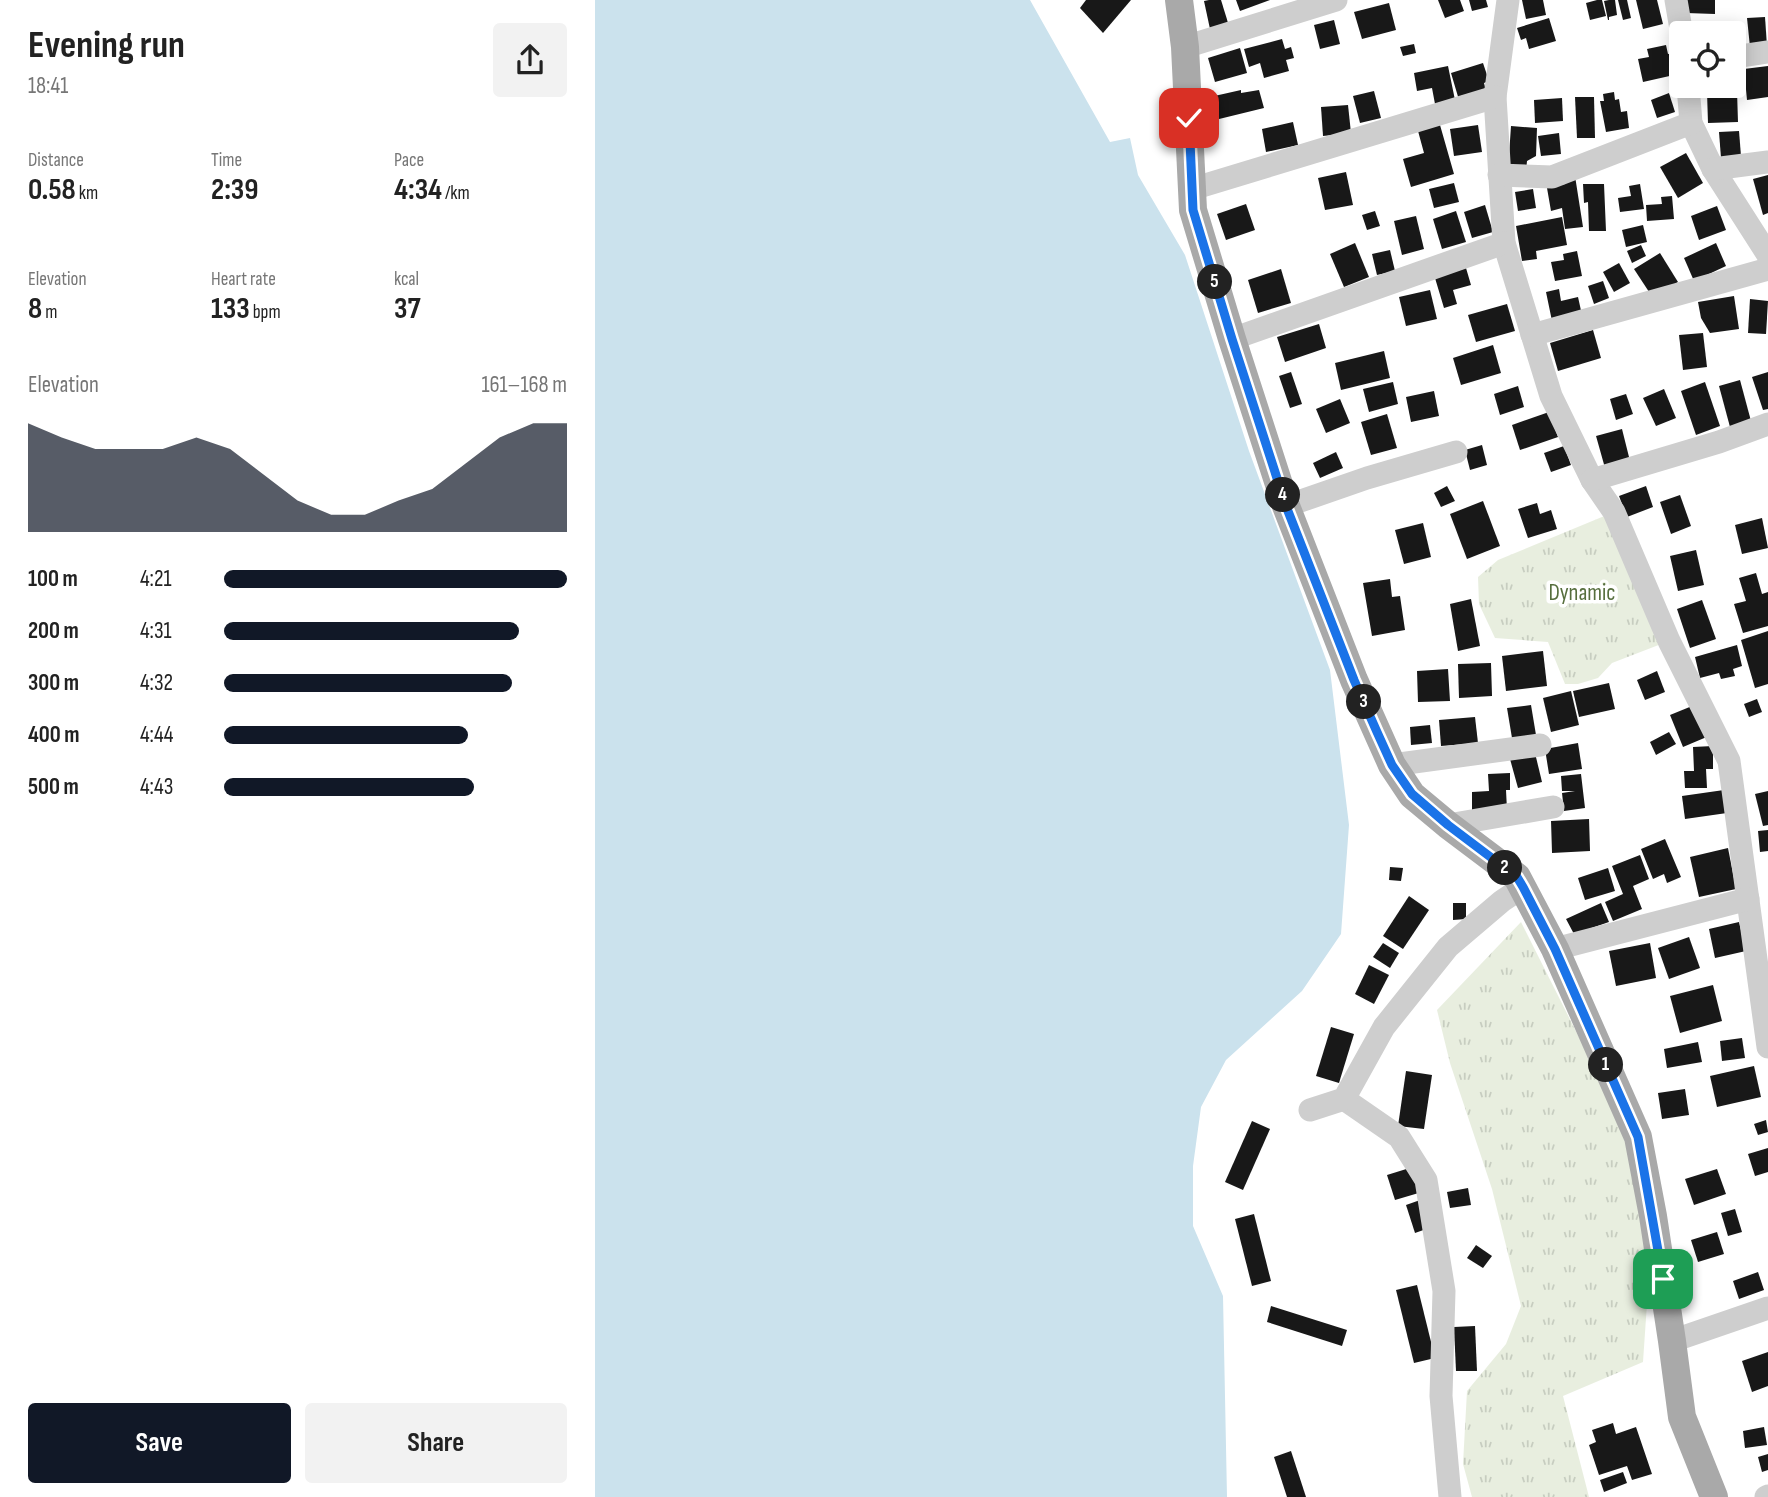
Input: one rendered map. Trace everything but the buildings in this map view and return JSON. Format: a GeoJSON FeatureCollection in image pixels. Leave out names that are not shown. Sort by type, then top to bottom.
{"type":"FeatureCollection","features":[{"type":"Feature","properties":{"kind":"main road"},"geometry":{"type":"LineString","coordinates":[[1179,0],[1185,47],[1193,210],[1286,506],[1354,680],[1392,765],[1412,794],[1517,877],[1555,949],[1638,1137],[1653,1216],[1682,1417],[1714,1497]]}},
{"type":"Feature","properties":{"kind":"street"},"geometry":{"type":"LineString","coordinates":[[1185,47],[1336,0]]}},
{"type":"Feature","properties":{"kind":"street"},"geometry":{"type":"LineString","coordinates":[[1508,0],[1495,97],[1504,243],[1551,396],[1592,480],[1614,512],[1669,640],[1730,761],[1768,1047]]}},
{"type":"Feature","properties":{"kind":"street"},"geometry":{"type":"LineString","coordinates":[[1676,0],[1680,21]]}},
{"type":"Feature","properties":{"kind":"street"},"geometry":{"type":"LineString","coordinates":[[1746,55],[1768,52]]}},
{"type":"Feature","properties":{"kind":"street"},"geometry":{"type":"LineString","coordinates":[[1192,189],[1495,97]]}},
{"type":"Feature","properties":{"kind":"street"},"geometry":{"type":"LineString","coordinates":[[1689,98],[1691,123],[1713,169],[1768,255]]}},
{"type":"Feature","properties":{"kind":"street"},"geometry":{"type":"LineString","coordinates":[[1499,175],[1552,177],[1691,123]]}},
{"type":"Feature","properties":{"kind":"street"},"geometry":{"type":"LineString","coordinates":[[1713,169],[1768,162]]}},
{"type":"Feature","properties":{"kind":"street"},"geometry":{"type":"LineString","coordinates":[[1232,339],[1504,243]]}},
{"type":"Feature","properties":{"kind":"street"},"geometry":{"type":"LineString","coordinates":[[1532,335],[1768,269]]}},
{"type":"Feature","properties":{"kind":"street"},"geometry":{"type":"LineString","coordinates":[[1592,480],[1719,442],[1768,424]]}},
{"type":"Feature","properties":{"kind":"street"},"geometry":{"type":"LineString","coordinates":[[1286,506],[1367,478],[1456,452]]}},
{"type":"Feature","properties":{"kind":"street"},"geometry":{"type":"LineString","coordinates":[[1392,765],[1540,745]]}},
{"type":"Feature","properties":{"kind":"street"},"geometry":{"type":"LineString","coordinates":[[1448,825],[1553,807]]}},
{"type":"Feature","properties":{"kind":"street"},"geometry":{"type":"LineString","coordinates":[[1310,1110],[1344,1099],[1384,1027],[1448,947],[1502,901],[1523,887]]}},
{"type":"Feature","properties":{"kind":"street"},"geometry":{"type":"LineString","coordinates":[[1555,949],[1748,899]]}},
{"type":"Feature","properties":{"kind":"street"},"geometry":{"type":"LineString","coordinates":[[1344,1099],[1399,1137],[1426,1180],[1444,1291],[1441,1396],[1450,1497]]}},
{"type":"Feature","properties":{"kind":"street"},"geometry":{"type":"LineString","coordinates":[[1672,1341],[1768,1308]]}},
{"type":"Feature","properties":{"kind":"green space","name":"Dynamic"},"geometry":{"type":"Polygon","coordinates":[[[1614,512],[1669,641],[1612,663],[1598,678],[1578,684],[1565,684],[1548,642],[1495,638],[1479,604],[1478,577],[1498,560],[1614,512]]]}},
{"type":"Feature","properties":{"kind":"green space"},"geometry":{"type":"Polygon","coordinates":[[[1521,922],[1605,1089],[1653,1216],[1643,1362],[1563,1396],[1589,1497],[1472,1497],[1463,1464],[1467,1391],[1506,1344],[1521,1306],[1492,1189],[1450,1063],[1437,1010],[1521,922]]]}},
{"type":"Feature","properties":{"kind":"water"},"geometry":{"type":"Polygon","coordinates":[[[595,0],[1030,0],[1110,142],[1130,138],[1138,175],[1185,255],[1249,451],[1330,670],[1349,825],[1341,934],[1302,991],[1226,1060],[1201,1107],[1193,1166],[1193,1226],[1223,1296],[1227,1497],[595,1497],[595,0]]]}},
{"type":"Feature","properties":{"kind":"route"},"geometry":{"type":"LineString","coordinates":[[1189,118],[1193,210],[1286,506],[1354,680],[1392,765],[1412,794],[1517,877],[1555,949],[1638,1137],[1663,1279]]}}]}
